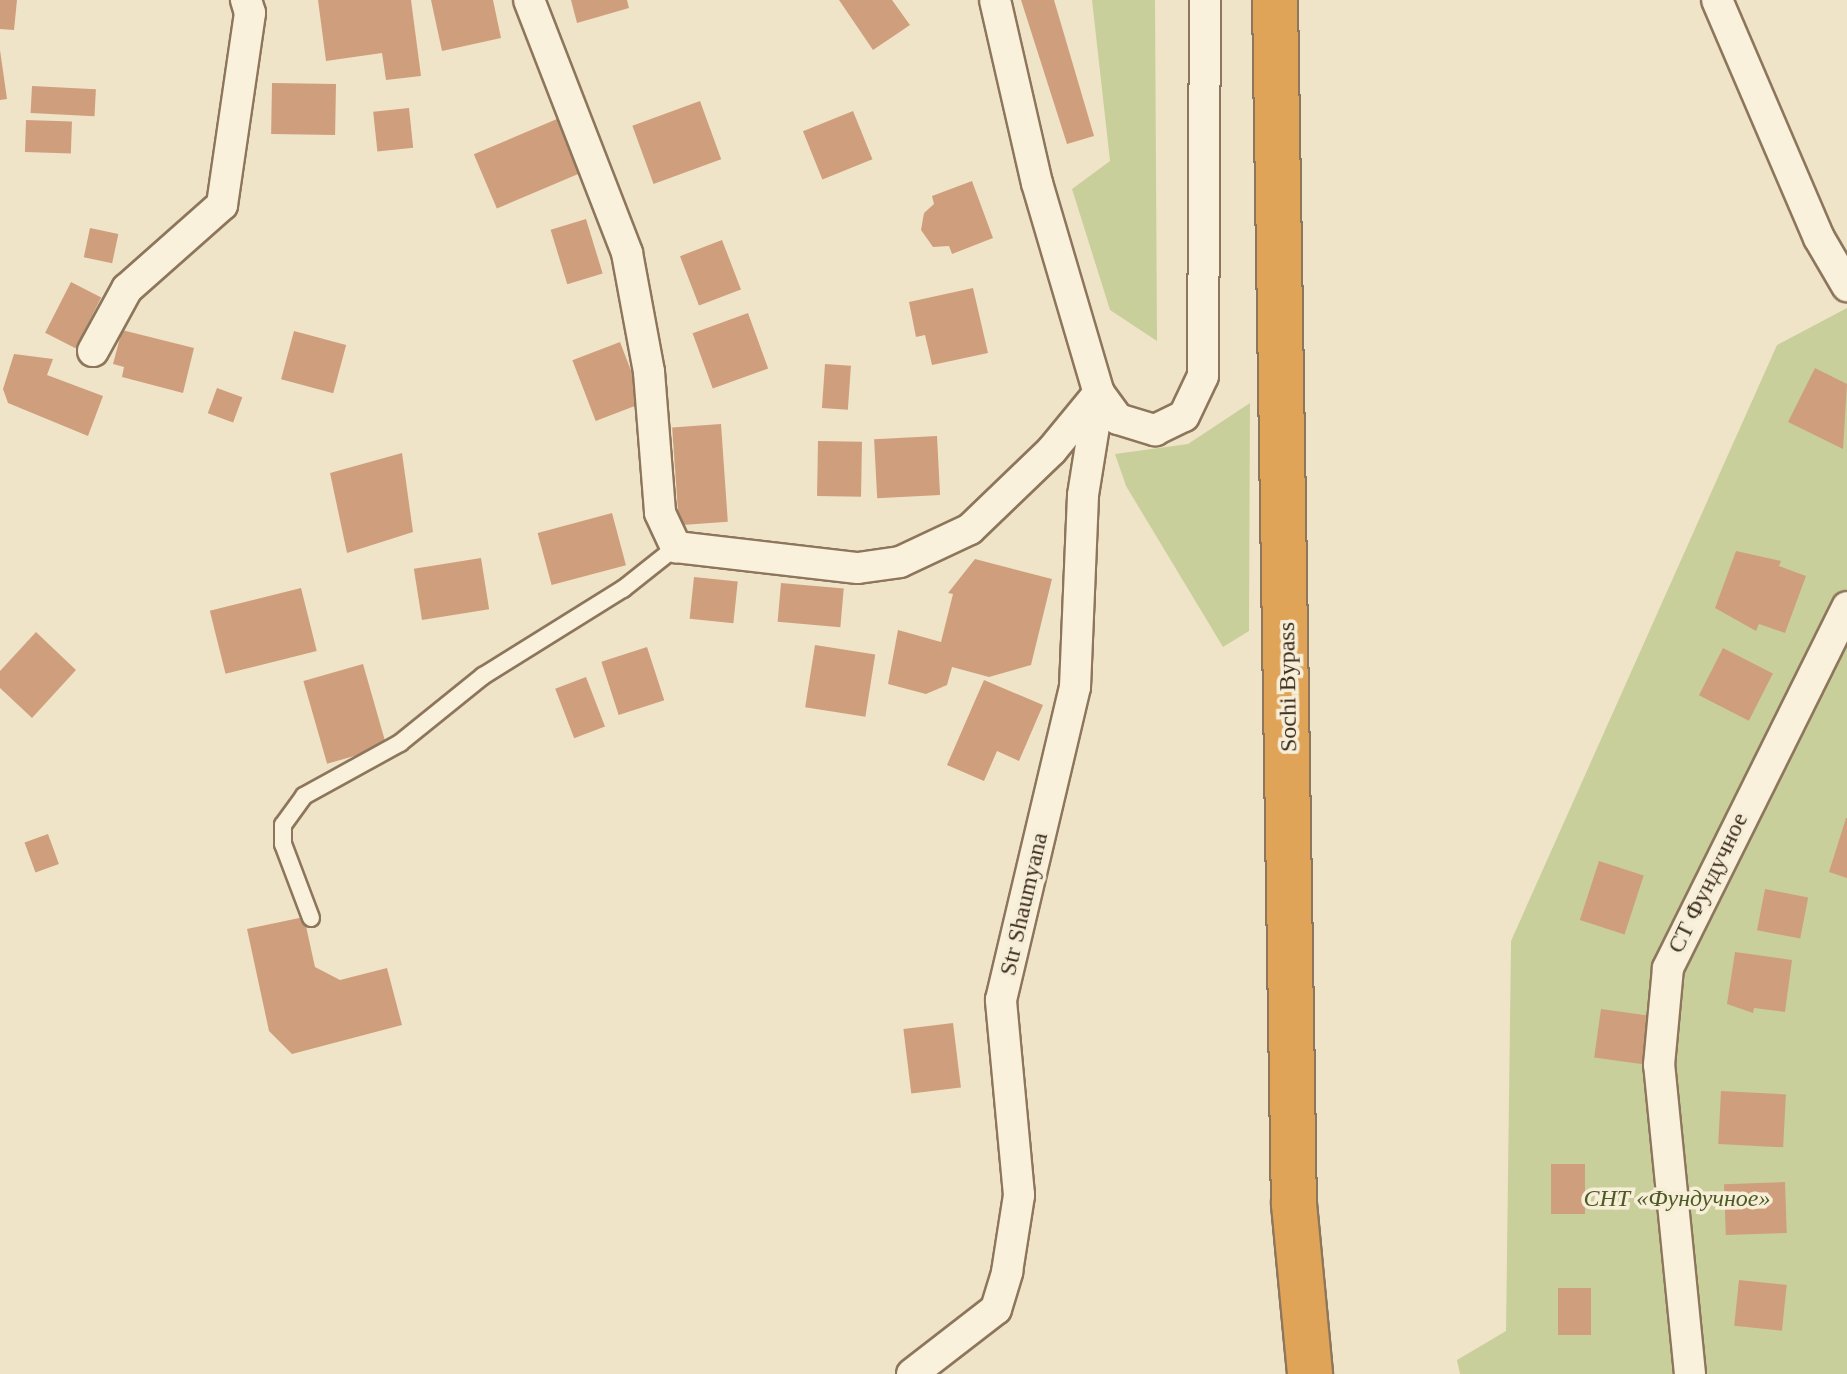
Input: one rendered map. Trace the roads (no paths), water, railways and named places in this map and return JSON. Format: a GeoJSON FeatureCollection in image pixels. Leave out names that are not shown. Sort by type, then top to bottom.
{"type":"FeatureCollection","features":[{"type":"Feature","properties":{"kind":"highway","name":"Sochi Bypass"},"geometry":{"type":"LineString","coordinates":[[1275,0],[1294,1204],[1310,1374]]}},
{"type":"Feature","properties":{"kind":"street"},"geometry":{"type":"LineString","coordinates":[[93,351],[127,289],[222,205],[250,13],[246,0]]}},
{"type":"Feature","properties":{"kind":"street"},"geometry":{"type":"LineString","coordinates":[[529,0],[627,253],[649,372],[660,513],[676,547],[858,568],[900,562],[970,529],[1052,450],[1099,393]]}},
{"type":"Feature","properties":{"kind":"street"},"geometry":{"type":"LineString","coordinates":[[995,0],[1037,183],[1099,393],[1118,419],[1155,430],[1184,416],[1203,376],[1205,0]]}},
{"type":"Feature","properties":{"kind":"street"},"geometry":{"type":"LineString","coordinates":[[1717,0],[1819,238],[1847,286]]}},
{"type":"Feature","properties":{"kind":"street","name":"Str Shaumyana"},"geometry":{"type":"LineString","coordinates":[[912,1374],[996,1309],[1007,1272],[1019,1195],[1001,1000],[1075,687],[1083,495],[1099,393]]}},
{"type":"Feature","properties":{"kind":"street","name":"СТ Фундучное"},"geometry":{"type":"LineString","coordinates":[[1690,1374],[1659,1065],[1668,968],[1847,607]]}},
{"type":"Feature","properties":{"kind":"lane"},"geometry":{"type":"LineString","coordinates":[[311,918],[283,844],[283,825],[304,796],[400,743],[483,676],[623,589],[676,547]]}},
{"type":"Feature","properties":{"kind":"park label","name":"СНТ «Фундучное»"},"geometry":{"type":"Point","coordinates":[1677,1199]}}]}
